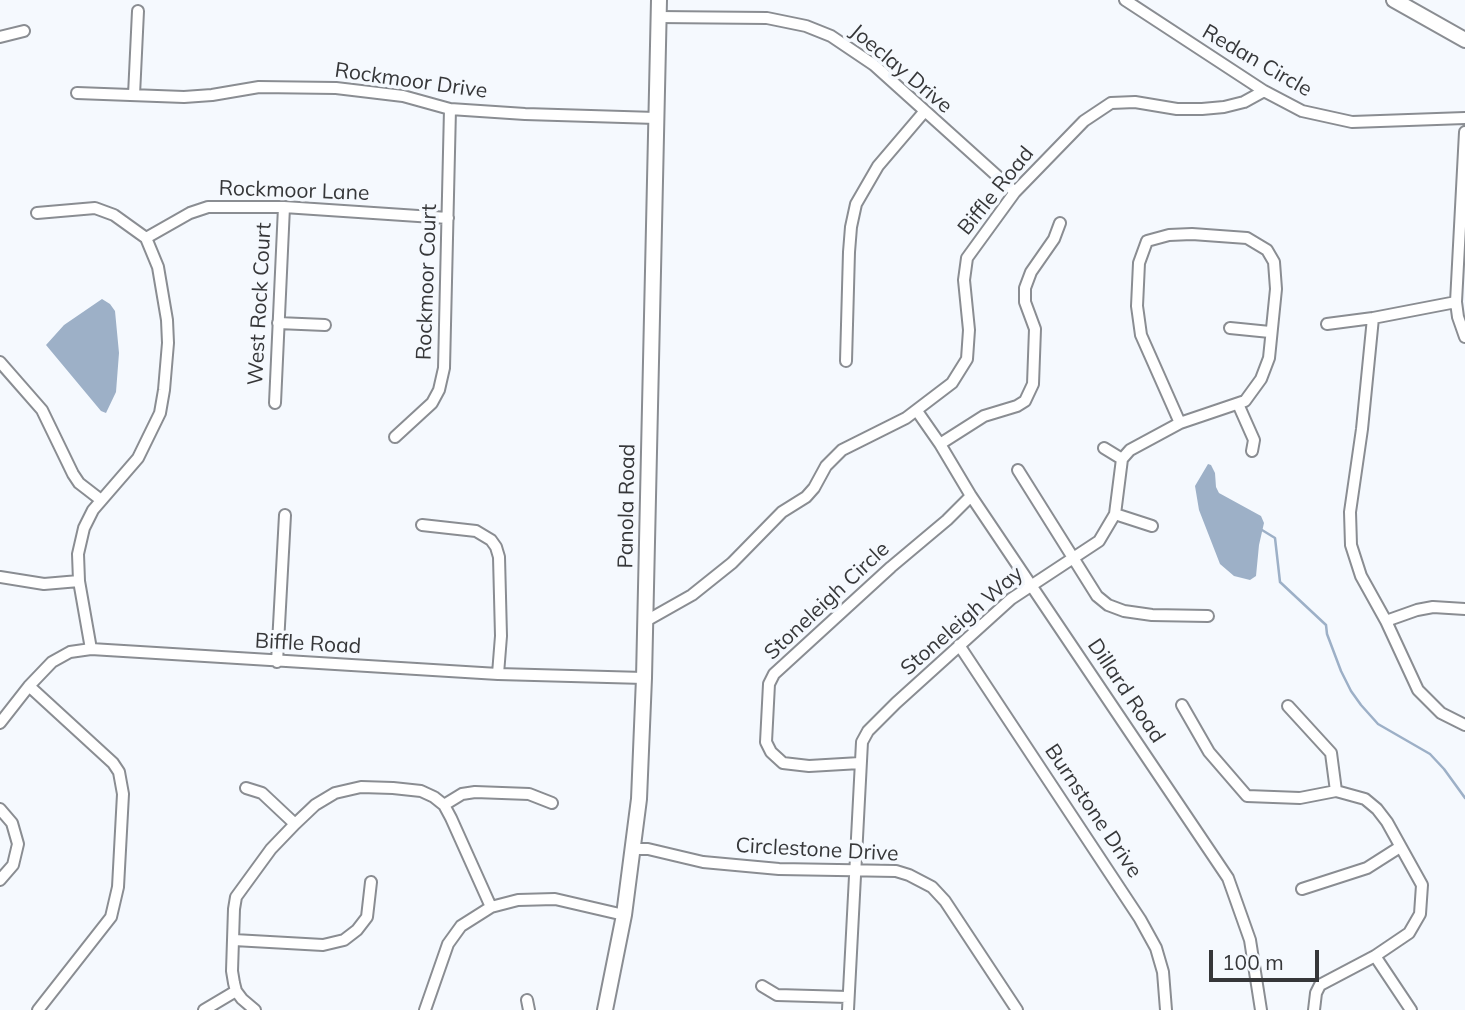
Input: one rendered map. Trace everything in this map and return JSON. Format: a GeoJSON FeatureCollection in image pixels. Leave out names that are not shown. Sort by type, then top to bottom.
{"type":"FeatureCollection","features":[{"type":"Feature","properties":{"kind":"main road","name":"Panola Road"},"geometry":{"type":"LineString","coordinates":[[605,1010],[624,915],[639,799],[646,621],[659,0]]}},
{"type":"Feature","properties":{"kind":"main road"},"geometry":{"type":"LineString","coordinates":[[1394,0],[1465,40]]}},
{"type":"Feature","properties":{"kind":"street","name":"Redan Circle"},"geometry":{"type":"LineString","coordinates":[[1125,0],[1264,92],[1302,111],[1352,122],[1465,118]]}},
{"type":"Feature","properties":{"kind":"street"},"geometry":{"type":"LineString","coordinates":[[134,95],[138,11]]}},
{"type":"Feature","properties":{"kind":"street","name":"Joeclay Drive"},"geometry":{"type":"LineString","coordinates":[[658,17],[767,18],[806,26],[831,36],[852,48],[1015,192]]}},
{"type":"Feature","properties":{"kind":"street"},"geometry":{"type":"LineString","coordinates":[[0,37],[24,31]]}},
{"type":"Feature","properties":{"kind":"street","name":"Rockmoor Drive"},"geometry":{"type":"LineString","coordinates":[[77,93],[212,95],[259,86],[337,88],[402,96],[450,109],[656,118]]}},
{"type":"Feature","properties":{"kind":"street","name":"Biffle Road"},"geometry":{"type":"LineString","coordinates":[[646,621],[692,595],[732,564],[782,512],[806,497],[826,466],[842,450],[895,425],[952,383],[967,359],[969,330],[964,280],[967,258],[1015,192],[1084,121],[1111,103],[1135,102],[1177,109],[1202,109],[1244,102],[1264,92]]}},
{"type":"Feature","properties":{"kind":"street","name":"Rockmoor Court"},"geometry":{"type":"LineString","coordinates":[[395,437],[432,403],[439,390],[444,368],[450,109]]}},
{"type":"Feature","properties":{"kind":"street"},"geometry":{"type":"LineString","coordinates":[[846,361],[850,240],[856,204],[878,166],[924,112]]}},
{"type":"Feature","properties":{"kind":"street"},"geometry":{"type":"LineString","coordinates":[[1465,132],[1456,302],[1465,337]]}},
{"type":"Feature","properties":{"kind":"street","name":"Rockmoor Lane"},"geometry":{"type":"LineString","coordinates":[[146,238],[190,213],[208,207],[284,207],[448,218]]}},
{"type":"Feature","properties":{"kind":"street","name":"West Rock Court"},"geometry":{"type":"LineString","coordinates":[[275,403],[284,207]]}},
{"type":"Feature","properties":{"kind":"street"},"geometry":{"type":"LineString","coordinates":[[37,213],[94,208],[114,215],[146,238],[158,267],[167,320],[168,343],[160,413],[138,458],[93,510],[84,528],[78,554],[79,581],[91,649]]}},
{"type":"Feature","properties":{"kind":"street"},"geometry":{"type":"LineString","coordinates":[[940,444],[984,416],[1025,401],[1033,384],[1035,329],[1026,302],[1025,288],[1031,272],[1054,239],[1060,223]]}},
{"type":"Feature","properties":{"kind":"street"},"geometry":{"type":"LineString","coordinates":[[1104,448],[1122,459],[1130,450],[1180,423],[1245,401],[1261,379],[1269,358],[1276,289],[1274,262],[1267,250],[1247,238],[1192,234],[1147,241],[1139,263],[1137,306],[1141,334],[1180,423]]}},
{"type":"Feature","properties":{"kind":"street"},"geometry":{"type":"LineString","coordinates":[[1326,324],[1456,302]]}},
{"type":"Feature","properties":{"kind":"street"},"geometry":{"type":"LineString","coordinates":[[1373,318],[1350,523],[1351,545],[1357,566],[1413,680],[1425,698],[1441,713],[1465,725]]}},
{"type":"Feature","properties":{"kind":"street"},"geometry":{"type":"LineString","coordinates":[[278,323],[325,325]]}},
{"type":"Feature","properties":{"kind":"street"},"geometry":{"type":"LineString","coordinates":[[1230,328],[1270,332]]}},
{"type":"Feature","properties":{"kind":"street"},"geometry":{"type":"LineString","coordinates":[[0,362],[42,410],[79,483],[102,500]]}},
{"type":"Feature","properties":{"kind":"street"},"geometry":{"type":"LineString","coordinates":[[1238,404],[1254,440],[1252,451]]}},
{"type":"Feature","properties":{"kind":"street","name":"Dillard Road"},"geometry":{"type":"LineString","coordinates":[[917,411],[971,496],[1228,878],[1250,940],[1261,1010]]}},
{"type":"Feature","properties":{"kind":"street","name":"Stoneleigh Way"},"geometry":{"type":"LineString","coordinates":[[848,1010],[862,742],[868,731],[1011,599],[1099,541],[1115,514],[1122,459]]}},
{"type":"Feature","properties":{"kind":"street"},"geometry":{"type":"LineString","coordinates":[[1018,470],[1097,596],[1116,608],[1152,615],[1208,616]]}},
{"type":"Feature","properties":{"kind":"street","name":"Stoneleigh Circle"},"geometry":{"type":"LineString","coordinates":[[860,763],[809,766],[783,763],[771,752],[766,742],[769,684],[774,674],[971,496]]}},
{"type":"Feature","properties":{"kind":"street"},"geometry":{"type":"LineString","coordinates":[[1115,514],[1152,526]]}},
{"type":"Feature","properties":{"kind":"street"},"geometry":{"type":"LineString","coordinates":[[277,662],[285,515]]}},
{"type":"Feature","properties":{"kind":"street"},"geometry":{"type":"LineString","coordinates":[[422,525],[476,531],[491,540],[496,547],[499,557],[501,622],[498,674]]}},
{"type":"Feature","properties":{"kind":"street"},"geometry":{"type":"LineString","coordinates":[[0,577],[44,584],[79,581]]}},
{"type":"Feature","properties":{"kind":"street"},"geometry":{"type":"LineString","coordinates":[[1386,621],[1425,608],[1465,609]]}},
{"type":"Feature","properties":{"kind":"street","name":"Burnstone Drive"},"geometry":{"type":"LineString","coordinates":[[959,645],[1140,919],[1156,948],[1163,972],[1166,1010]]}},
{"type":"Feature","properties":{"kind":"street","name":"Biffle Road"},"geometry":{"type":"LineString","coordinates":[[0,723],[52,662],[70,652],[91,649],[498,674],[644,678]]}},
{"type":"Feature","properties":{"kind":"street"},"geometry":{"type":"LineString","coordinates":[[29,686],[113,763],[119,772],[122,794],[118,887],[111,917],[38,1010]]}},
{"type":"Feature","properties":{"kind":"street"},"geometry":{"type":"LineString","coordinates":[[1182,705],[1221,769],[1247,796],[1300,798],[1336,791],[1365,799],[1387,822],[1422,886],[1420,914],[1409,933],[1375,956],[1320,985],[1314,1010]]}},
{"type":"Feature","properties":{"kind":"street"},"geometry":{"type":"LineString","coordinates":[[1288,706],[1331,753],[1336,791]]}},
{"type":"Feature","properties":{"kind":"street"},"geometry":{"type":"LineString","coordinates":[[255,1010],[236,991],[232,971],[236,897],[271,849],[315,805],[335,793],[361,787],[421,791],[434,797],[444,805],[491,907]]}},
{"type":"Feature","properties":{"kind":"street"},"geometry":{"type":"LineString","coordinates":[[246,788],[262,793],[295,824]]}},
{"type":"Feature","properties":{"kind":"street"},"geometry":{"type":"LineString","coordinates":[[444,805],[462,794],[475,792],[529,794],[552,803]]}},
{"type":"Feature","properties":{"kind":"street"},"geometry":{"type":"LineString","coordinates":[[0,808],[12,822],[18,844],[13,865],[0,880]]}},
{"type":"Feature","properties":{"kind":"street"},"geometry":{"type":"LineString","coordinates":[[1302,889],[1367,868],[1400,847]]}},
{"type":"Feature","properties":{"kind":"street","name":"Circlestone Drive"},"geometry":{"type":"LineString","coordinates":[[633,849],[648,849],[703,862],[779,869],[896,871],[932,887],[945,901],[1017,1010]]}},
{"type":"Feature","properties":{"kind":"street"},"geometry":{"type":"LineString","coordinates":[[233,940],[323,944],[344,940],[357,930],[367,917],[371,882]]}},
{"type":"Feature","properties":{"kind":"street"},"geometry":{"type":"LineString","coordinates":[[425,1010],[448,944],[461,926],[491,907],[518,900],[555,899],[624,915]]}},
{"type":"Feature","properties":{"kind":"street"},"geometry":{"type":"LineString","coordinates":[[1375,956],[1411,1010]]}},
{"type":"Feature","properties":{"kind":"street"},"geometry":{"type":"LineString","coordinates":[[762,986],[777,995],[848,997]]}},
{"type":"Feature","properties":{"kind":"street"},"geometry":{"type":"LineString","coordinates":[[204,1010],[236,991]]}},
{"type":"Feature","properties":{"kind":"water"},"geometry":{"type":"Polygon","coordinates":[[[102,299],[115,311],[119,353],[116,392],[106,413],[101,411],[46,345],[64,325],[102,299]]]}},
{"type":"Feature","properties":{"kind":"water"},"geometry":{"type":"Polygon","coordinates":[[[1208,464],[1215,473],[1219,493],[1261,516],[1264,523],[1256,576],[1250,580],[1234,576],[1220,564],[1199,510],[1195,486],[1208,464]]]}},
{"type":"Feature","properties":{"kind":"waterway"},"geometry":{"type":"LineString","coordinates":[[1262,530],[1275,538],[1280,582],[1326,625],[1341,671],[1361,705],[1378,724],[1430,754],[1465,798]]}}]}
